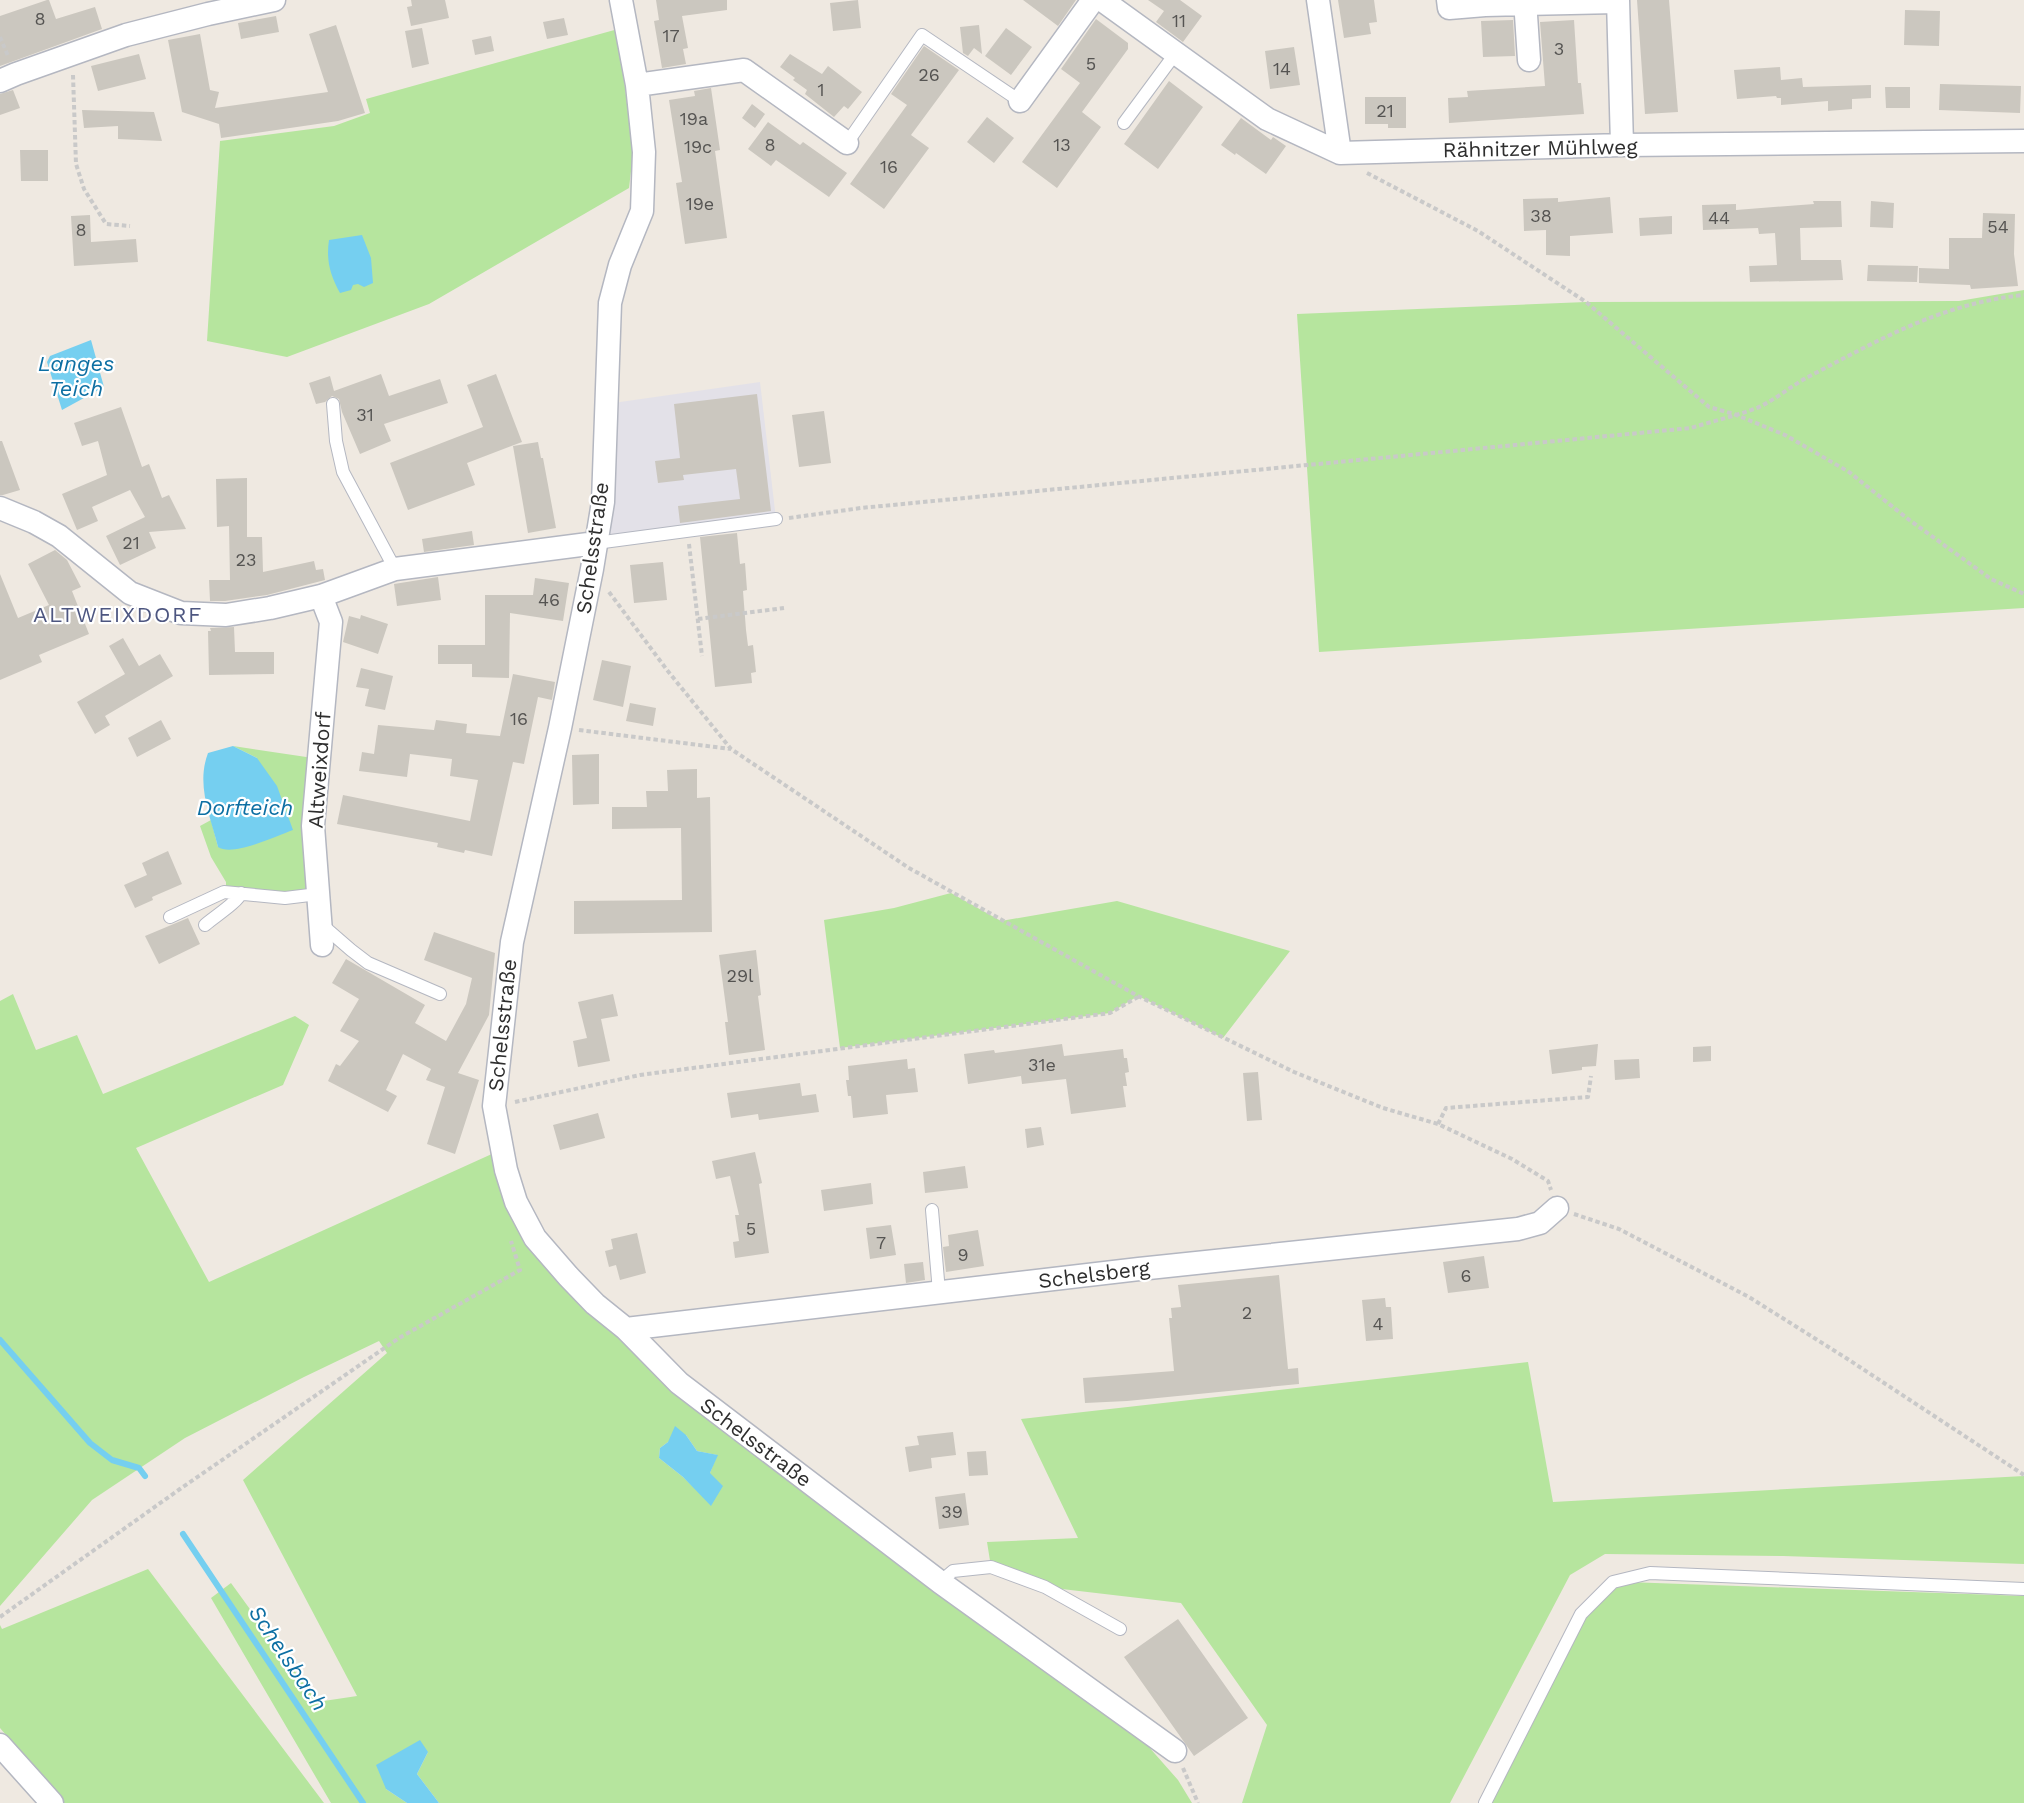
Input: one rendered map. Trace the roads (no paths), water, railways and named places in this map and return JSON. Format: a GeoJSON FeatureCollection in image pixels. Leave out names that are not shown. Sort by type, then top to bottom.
{"type":"FeatureCollection","features":[{"type":"Feature","properties":{"kind":"street"},"geometry":{"type":"LineString","coordinates":[[0,81],[71,53],[126,35],[274,0]]}},
{"type":"Feature","properties":{"kind":"street","name":"Schelsstraße"},"geometry":{"type":"LineString","coordinates":[[621,0],[637,85],[644,152],[642,211],[620,265],[610,303],[603,502],[560,728],[512,942],[494,1106],[506,1170],[516,1202],[535,1238],[595,1304],[626,1329],[678,1383],[940,1582],[1175,1751]]}},
{"type":"Feature","properties":{"kind":"street"},"geometry":{"type":"LineString","coordinates":[[1020,101],[1093,0]]}},
{"type":"Feature","properties":{"kind":"street","name":"Rähnitzer Mühlweg"},"geometry":{"type":"LineString","coordinates":[[1102,0],[1267,119],[1341,153],[1622,145],[2024,141]]}},
{"type":"Feature","properties":{"kind":"street"},"geometry":{"type":"LineString","coordinates":[[1318,0],[1341,153]]}},
{"type":"Feature","properties":{"kind":"street"},"geometry":{"type":"LineString","coordinates":[[1448,0],[1449,8],[1526,2],[1617,1],[1622,145]]}},
{"type":"Feature","properties":{"kind":"street"},"geometry":{"type":"LineString","coordinates":[[1526,2],[1529,60]]}},
{"type":"Feature","properties":{"kind":"street"},"geometry":{"type":"LineString","coordinates":[[637,85],[744,70],[847,143]]}},
{"type":"Feature","properties":{"kind":"street"},"geometry":{"type":"LineString","coordinates":[[0,508],[34,522],[59,536],[130,593],[181,613],[226,615],[270,608],[321,596],[395,570],[596,543]]}},
{"type":"Feature","properties":{"kind":"street","name":"Altweixdorf"},"geometry":{"type":"LineString","coordinates":[[321,596],[331,622],[313,826],[322,945]]}},
{"type":"Feature","properties":{"kind":"street","name":"Schelsberg"},"geometry":{"type":"LineString","coordinates":[[626,1329],[1139,1269],[1518,1229],[1540,1223],[1557,1208]]}},
{"type":"Feature","properties":{"kind":"street"},"geometry":{"type":"LineString","coordinates":[[0,1744],[52,1803]]}},
{"type":"Feature","properties":{"kind":"lane"},"geometry":{"type":"LineString","coordinates":[[847,143],[922,35],[1020,101]]}},
{"type":"Feature","properties":{"kind":"lane"},"geometry":{"type":"LineString","coordinates":[[1124,123],[1175,54]]}},
{"type":"Feature","properties":{"kind":"lane"},"geometry":{"type":"LineString","coordinates":[[333,404],[336,441],[343,472],[395,570]]}},
{"type":"Feature","properties":{"kind":"lane"},"geometry":{"type":"LineString","coordinates":[[596,543],[776,519]]}},
{"type":"Feature","properties":{"kind":"lane"},"geometry":{"type":"LineString","coordinates":[[170,917],[224,892],[285,898],[318,894]]}},
{"type":"Feature","properties":{"kind":"lane"},"geometry":{"type":"LineString","coordinates":[[205,925],[227,906],[236,902],[241,894]]}},
{"type":"Feature","properties":{"kind":"lane"},"geometry":{"type":"LineString","coordinates":[[320,923],[368,963],[440,994]]}},
{"type":"Feature","properties":{"kind":"lane"},"geometry":{"type":"LineString","coordinates":[[932,1210],[939,1292]]}},
{"type":"Feature","properties":{"kind":"lane"},"geometry":{"type":"LineString","coordinates":[[940,1582],[953,1571],[991,1566],[1045,1587],[1119,1629]]}},
{"type":"Feature","properties":{"kind":"lane"},"geometry":{"type":"LineString","coordinates":[[1485,1803],[1581,1614],[1613,1582],[1650,1573],[2024,1589]]}},
{"type":"Feature","properties":{"kind":"water"},"geometry":{"type":"Polygon","coordinates":[[[362,235],[371,258],[373,283],[364,287],[358,284],[353,285],[351,290],[340,293],[330,267],[329,240],[362,235]]]}},
{"type":"Feature","properties":{"kind":"water","name":"Langes Teich"},"geometry":{"type":"Polygon","coordinates":[[[91,340],[104,387],[62,410],[47,362],[50,356],[91,340]]]}},
{"type":"Feature","properties":{"kind":"water","name":"Dorfteich"},"geometry":{"type":"Polygon","coordinates":[[[233,746],[257,758],[277,786],[293,830],[244,848],[225,849],[218,847],[206,800],[203,777],[208,753],[233,746]]]}},
{"type":"Feature","properties":{"kind":"water"},"geometry":{"type":"Polygon","coordinates":[[[675,1426],[686,1435],[697,1451],[718,1455],[710,1473],[723,1486],[711,1506],[683,1477],[659,1458],[660,1448],[668,1442],[675,1426]]]}},
{"type":"Feature","properties":{"kind":"water"},"geometry":{"type":"Polygon","coordinates":[[[420,1740],[428,1752],[417,1774],[439,1803],[407,1803],[386,1789],[376,1765],[420,1740]]]}},
{"type":"Feature","properties":{"kind":"waterway","name":"Schelsbach"},"geometry":{"type":"LineString","coordinates":[[0,1340],[90,1443],[112,1460],[139,1468],[145,1476]]}},
{"type":"Feature","properties":{"kind":"waterway","name":"Schelsbach"},"geometry":{"type":"LineString","coordinates":[[183,1534],[363,1803]]}},
{"type":"Feature","properties":{"kind":"district","name":"ALTWEIXDORF"},"geometry":{"type":"Point","coordinates":[118,614]}}]}
